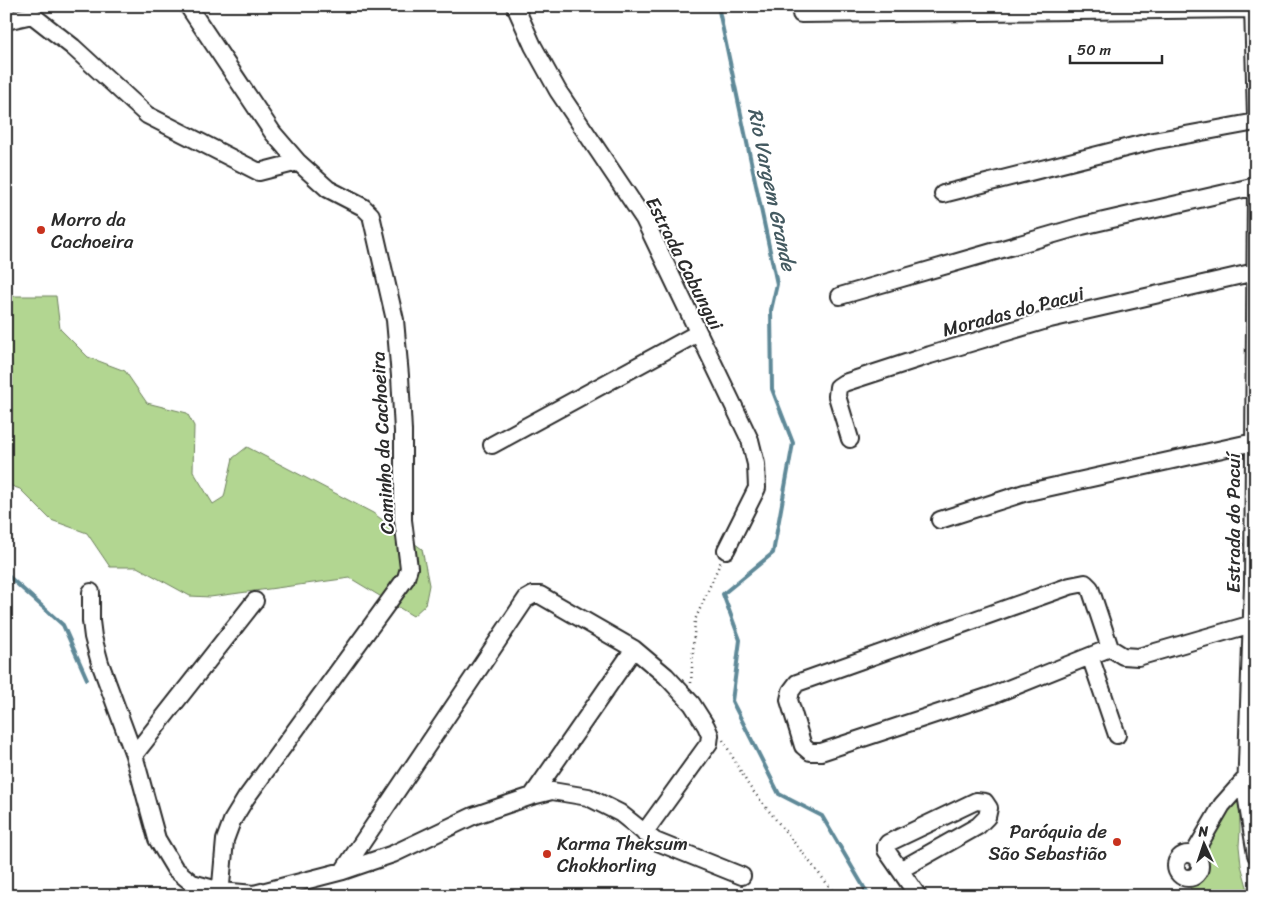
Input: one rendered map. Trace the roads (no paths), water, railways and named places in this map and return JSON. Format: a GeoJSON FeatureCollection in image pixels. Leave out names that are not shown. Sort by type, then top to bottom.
{"type":"FeatureCollection","features":[{"type":"Feature","properties":{"kind":"street","name":"Caminho da Cachoeira"},"geometry":{"type":"LineString","coordinates":[[188,6],[273,132],[298,162],[328,189],[363,206],[371,215],[395,320],[403,431],[403,520],[409,568],[406,578],[246,798],[232,821],[225,840],[221,893]]}},
{"type":"Feature","properties":{"kind":"street","name":"Estrada Cabungui"},"geometry":{"type":"LineString","coordinates":[[516,6],[533,46],[558,91],[644,218],[750,440],[756,464],[757,488],[726,550]]}},
{"type":"Feature","properties":{"kind":"street"},"geometry":{"type":"LineString","coordinates":[[801,14],[1253,8],[1256,117]]}},
{"type":"Feature","properties":{"kind":"street"},"geometry":{"type":"LineString","coordinates":[[6,21],[32,15],[73,47],[147,116],[259,172],[298,162]]}},
{"type":"Feature","properties":{"kind":"street"},"geometry":{"type":"LineString","coordinates":[[943,194],[1153,142],[1256,122]]}},
{"type":"Feature","properties":{"kind":"street"},"geometry":{"type":"LineString","coordinates":[[840,296],[1082,226],[1256,186]]}},
{"type":"Feature","properties":{"kind":"street","name":"Estrada do Pacuí"},"geometry":{"type":"LineString","coordinates":[[1256,190],[1254,584],[1246,778],[1246,794],[1256,855]]}},
{"type":"Feature","properties":{"kind":"street","name":"Moradas do Pacui"},"geometry":{"type":"LineString","coordinates":[[850,439],[837,396],[838,387],[844,383],[930,355],[1050,320],[1255,272]]}},
{"type":"Feature","properties":{"kind":"street"},"geometry":{"type":"LineString","coordinates":[[492,445],[698,333]]}},
{"type":"Feature","properties":{"kind":"street"},"geometry":{"type":"LineString","coordinates":[[940,520],[1024,493],[1254,442]]}},
{"type":"Feature","properties":{"kind":"street"},"geometry":{"type":"LineString","coordinates":[[1110,648],[993,695],[821,752],[810,752],[802,746],[789,700],[791,691],[797,683],[1070,586],[1084,583],[1090,588],[1110,648],[1122,656],[1138,656],[1252,624]]}},
{"type":"Feature","properties":{"kind":"street"},"geometry":{"type":"LineString","coordinates":[[91,592],[93,637],[100,663],[134,755],[157,839],[175,869],[192,883],[221,893],[254,894],[344,870],[393,854],[473,816],[532,796],[552,792],[588,797],[620,813],[654,841],[742,876]]}},
{"type":"Feature","properties":{"kind":"street"},"geometry":{"type":"LineString","coordinates":[[344,870],[526,599],[533,595],[540,595],[634,649],[666,676],[692,704],[706,726],[710,736],[709,744],[644,833]]}},
{"type":"Feature","properties":{"kind":"street"},"geometry":{"type":"LineString","coordinates":[[134,755],[255,601]]}},
{"type":"Feature","properties":{"kind":"street"},"geometry":{"type":"LineString","coordinates":[[532,796],[634,649]]}},
{"type":"Feature","properties":{"kind":"street"},"geometry":{"type":"LineString","coordinates":[[1090,656],[1117,734]]}},
{"type":"Feature","properties":{"kind":"street"},"geometry":{"type":"LineString","coordinates":[[1193,855],[1222,804],[1246,778]]}},
{"type":"Feature","properties":{"kind":"street"},"geometry":{"type":"LineString","coordinates":[[900,870],[978,826],[987,817],[989,808],[985,802],[976,801],[888,843],[886,850],[918,896]]}},
{"type":"Feature","properties":{"kind":"waterway","name":"Rio Vargem Grande"},"geometry":{"type":"LineString","coordinates":[[718,6],[777,284],[771,310],[772,389],[793,443],[773,553],[723,594],[740,640],[732,701],[779,794],[822,816],[869,896]]}},
{"type":"Feature","properties":{"kind":"waterway"},"geometry":{"type":"LineString","coordinates":[[6,574],[63,625],[87,679]]}},
{"type":"Feature","properties":{"kind":"place","name":"Morro da Cachoeira"},"geometry":{"type":"Point","coordinates":[41,230]}},
{"type":"Feature","properties":{"kind":"place","name":"Paróquia de São Sebastião"},"geometry":{"type":"Point","coordinates":[1117,842]}},
{"type":"Feature","properties":{"kind":"place","name":"Karma Theksum Chokhorling"},"geometry":{"type":"Point","coordinates":[547,854]}}]}
